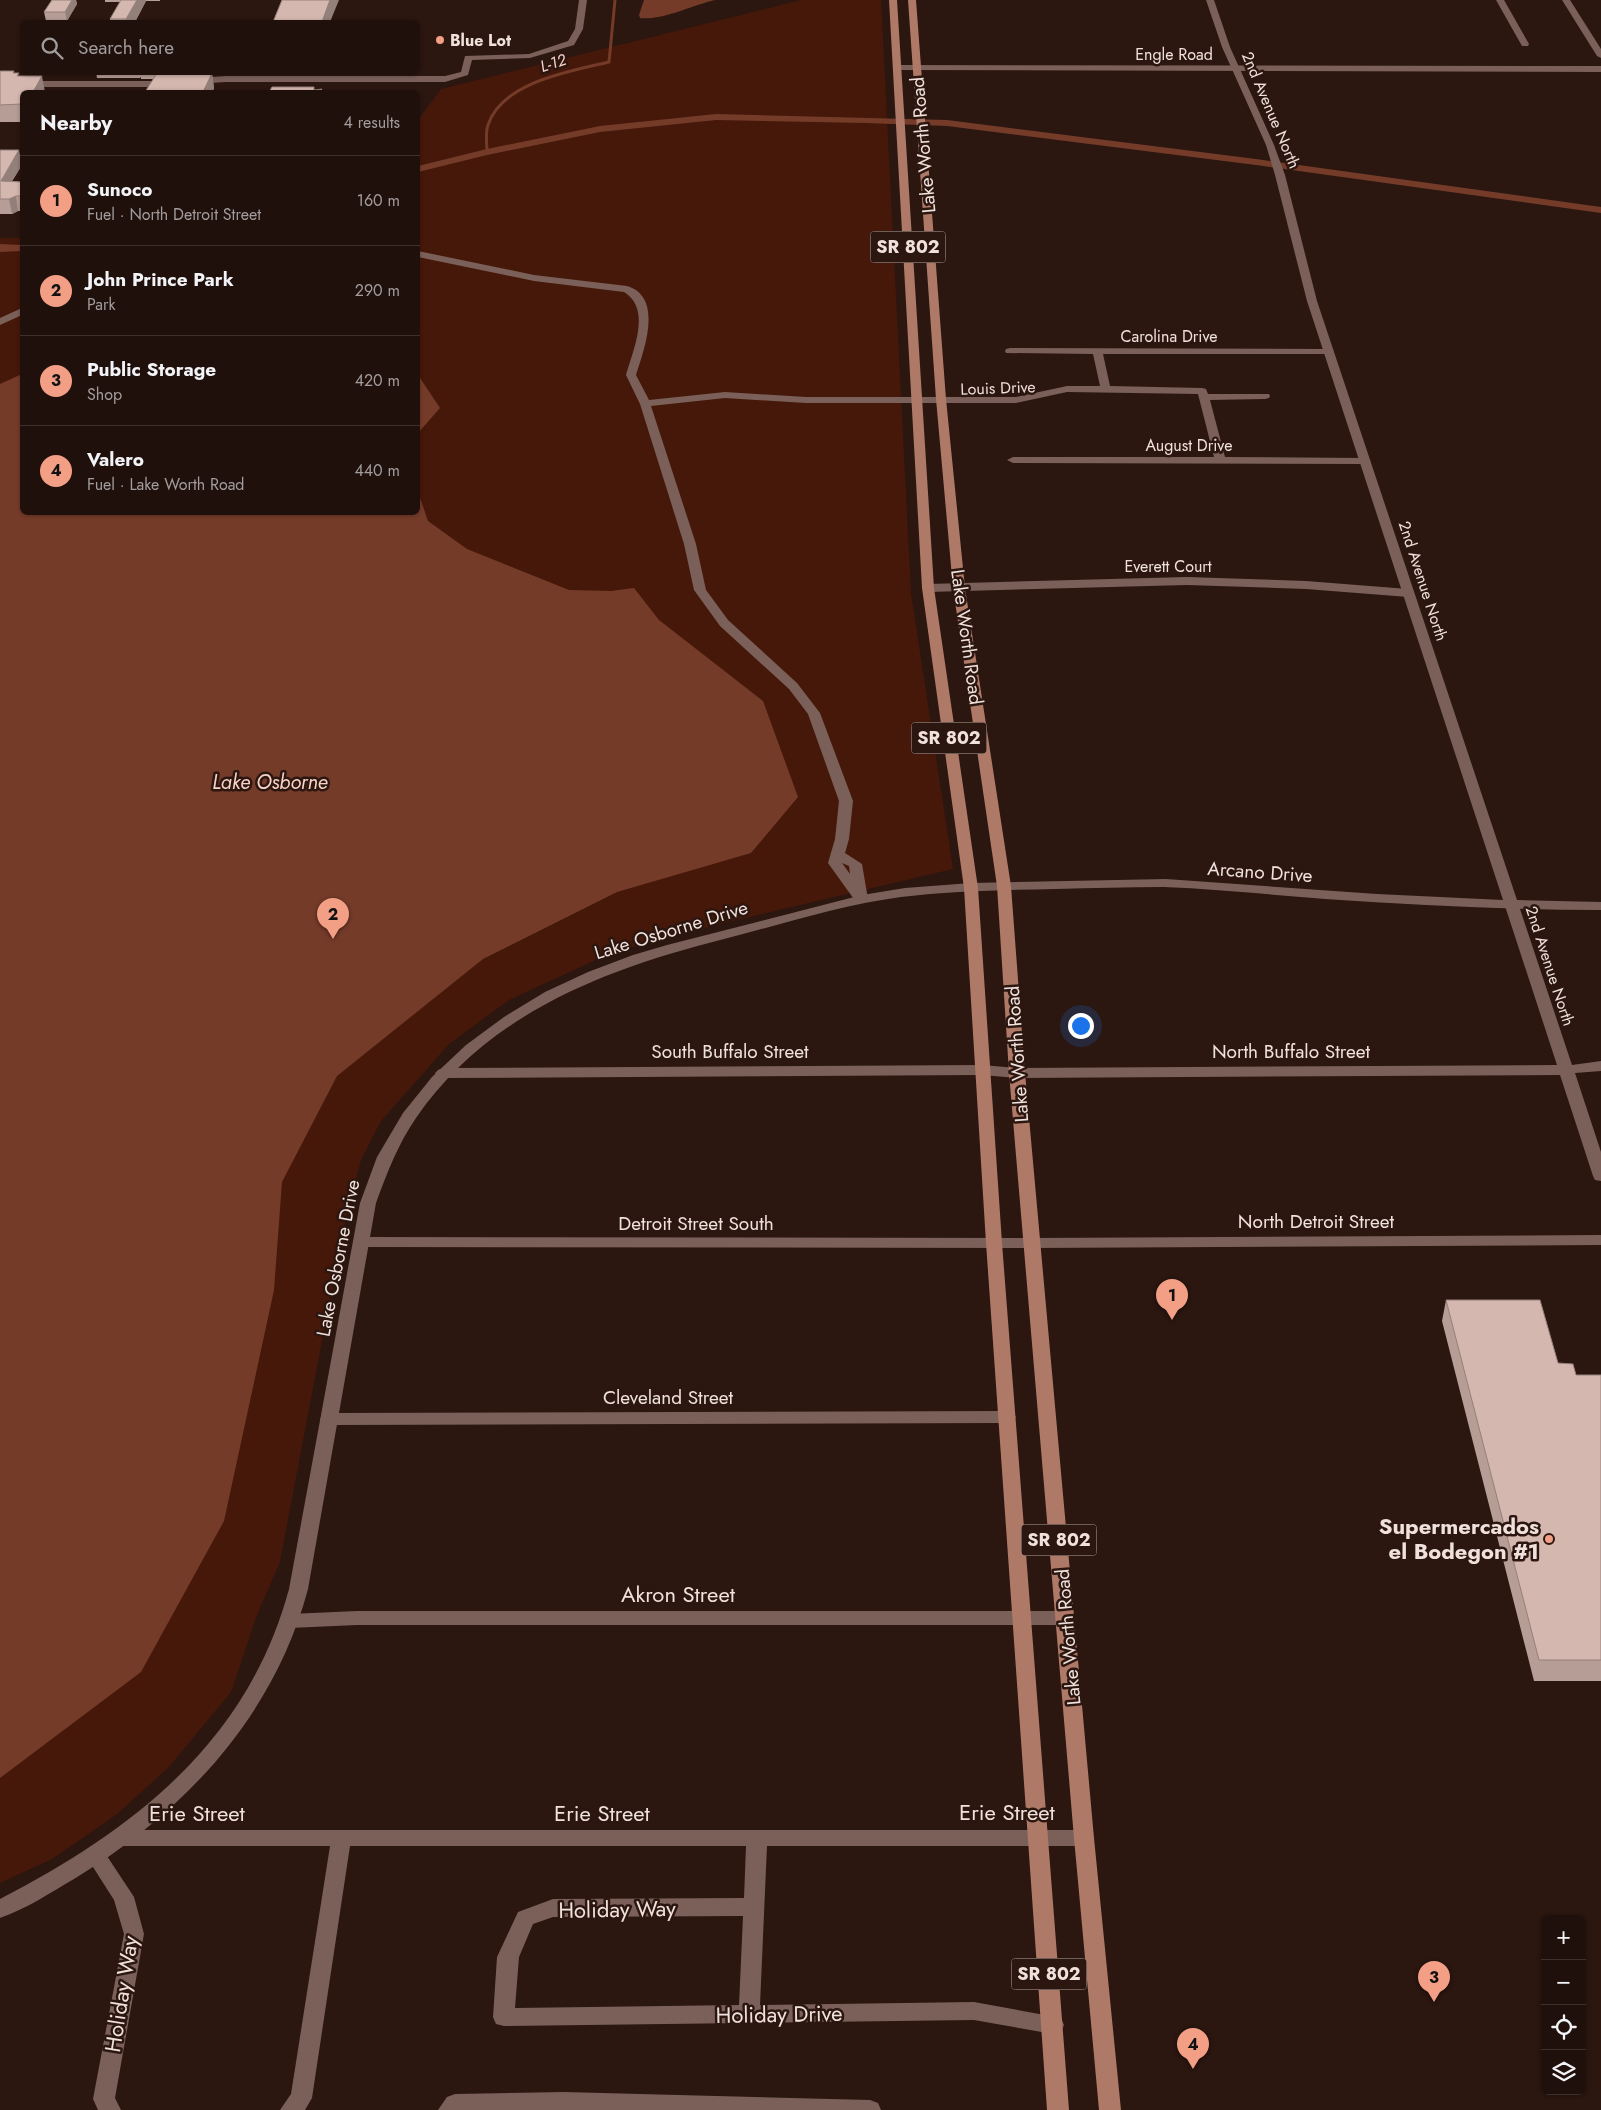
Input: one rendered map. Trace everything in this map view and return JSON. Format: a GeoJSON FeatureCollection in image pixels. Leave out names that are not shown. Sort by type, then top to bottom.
{"type":"FeatureCollection","features":[{"type":"Feature","properties":{"kind":"main road","name":"Lake Worth Road"},"geometry":{"type":"LineString","coordinates":[[893,0],[928,588],[970,888],[994,1243],[1058,2110]]}},
{"type":"Feature","properties":{"kind":"main road","name":"Lake Worth Road"},"geometry":{"type":"LineString","coordinates":[[912,0],[942,403],[959,588],[1004,886],[1017,1073],[1084,1838],[1110,2110]]}},
{"type":"Feature","properties":{"kind":"main road"},"geometry":{"type":"LineString","coordinates":[[903,160],[911,168],[917,188],[928,196]]}},
{"type":"Feature","properties":{"kind":"street"},"geometry":{"type":"LineString","coordinates":[[0,84],[181,83],[226,79],[436,79],[459,76],[465,73],[468,58],[530,56],[571,43],[577,30],[583,0]]}},
{"type":"Feature","properties":{"kind":"street","name":"2nd Avenue North"},"geometry":{"type":"LineString","coordinates":[[1210,0],[1235,69],[1274,157],[1280,175],[1312,301],[1328,352],[1601,1176]]}},
{"type":"Feature","properties":{"kind":"street"},"geometry":{"type":"LineString","coordinates":[[1500,0],[1525,44]]}},
{"type":"Feature","properties":{"kind":"street"},"geometry":{"type":"LineString","coordinates":[[1566,0],[1601,56]]}},
{"type":"Feature","properties":{"kind":"street","name":"Engle Road"},"geometry":{"type":"LineString","coordinates":[[896,68],[1601,69]]}},
{"type":"Feature","properties":{"kind":"street"},"geometry":{"type":"LineString","coordinates":[[420,254],[534,278],[627,289],[635,294],[644,308],[642,340],[631,375],[645,404],[690,544],[700,590],[724,623],[793,686],[814,713],[846,801],[842,839],[835,863],[862,899]]}},
{"type":"Feature","properties":{"kind":"street"},"geometry":{"type":"LineString","coordinates":[[0,322],[20,312]]}},
{"type":"Feature","properties":{"kind":"street","name":"Carolina Drive"},"geometry":{"type":"LineString","coordinates":[[1010,351],[1328,352]]}},
{"type":"Feature","properties":{"kind":"street"},"geometry":{"type":"LineString","coordinates":[[1097,351],[1106,390]]}},
{"type":"Feature","properties":{"kind":"street","name":"Louis Drive"},"geometry":{"type":"LineString","coordinates":[[645,404],[722,395],[815,400],[830,405],[942,403],[1030,406],[1073,394],[1082,389],[1202,391],[1204,397],[1265,396]]}},
{"type":"Feature","properties":{"kind":"street"},"geometry":{"type":"LineString","coordinates":[[1204,397],[1220,461]]}},
{"type":"Feature","properties":{"kind":"street","name":"August Drive"},"geometry":{"type":"LineString","coordinates":[[1013,460],[1365,461]]}},
{"type":"Feature","properties":{"kind":"street","name":"Everett Court"},"geometry":{"type":"LineString","coordinates":[[928,588],[1187,581],[1306,585],[1408,593]]}},
{"type":"Feature","properties":{"kind":"street","name":"Arcano Drive"},"geometry":{"type":"LineString","coordinates":[[1004,886],[1149,883],[1512,906],[1601,906]]}},
{"type":"Feature","properties":{"kind":"street","name":"Lake Osborne Drive"},"geometry":{"type":"LineString","coordinates":[[0,1909],[50,1884],[96,1856],[158,1810],[218,1747],[260,1684],[277,1653],[290,1621],[303,1561],[374,1180],[389,1146],[401,1125],[424,1094],[443,1073],[463,1054],[503,1024],[556,992],[596,974],[668,949],[862,899],[930,890],[1004,886]]}},
{"type":"Feature","properties":{"kind":"street","name":"North Buffalo Street"},"geometry":{"type":"LineString","coordinates":[[1017,1073],[1565,1070],[1601,1066]]}},
{"type":"Feature","properties":{"kind":"street","name":"South Buffalo Street"},"geometry":{"type":"LineString","coordinates":[[443,1073],[982,1070],[1017,1073]]}},
{"type":"Feature","properties":{"kind":"street","name":"North Detroit Street"},"geometry":{"type":"LineString","coordinates":[[1032,1243],[1601,1240]]}},
{"type":"Feature","properties":{"kind":"street","name":"Detroit Street South"},"geometry":{"type":"LineString","coordinates":[[361,1242],[1032,1243]]}},
{"type":"Feature","properties":{"kind":"street","name":"Cleveland Street"},"geometry":{"type":"LineString","coordinates":[[329,1419],[1007,1417]]}},
{"type":"Feature","properties":{"kind":"street","name":"Akron Street"},"geometry":{"type":"LineString","coordinates":[[290,1621],[357,1618],[1066,1618]]}},
{"type":"Feature","properties":{"kind":"street","name":"Erie Street"},"geometry":{"type":"LineString","coordinates":[[120,1838],[1084,1838]]}},
{"type":"Feature","properties":{"kind":"street"},"geometry":{"type":"LineString","coordinates":[[291,2110],[301,2098],[341,1838]]}},
{"type":"Feature","properties":{"kind":"street"},"geometry":{"type":"LineString","coordinates":[[749,2015],[757,1838]]}},
{"type":"Feature","properties":{"kind":"street","name":"Holiday Way"},"geometry":{"type":"LineString","coordinates":[[96,1856],[124,1897],[134,1934],[104,2098],[110,2110]]}},
{"type":"Feature","properties":{"kind":"street","name":"Holiday Way"},"geometry":{"type":"LineString","coordinates":[[504,2017],[508,1957],[525,1918],[553,1908],[754,1907]]}},
{"type":"Feature","properties":{"kind":"street","name":"Holiday Drive"},"geometry":{"type":"LineString","coordinates":[[504,2017],[974,2011],[1052,2025]]}},
{"type":"Feature","properties":{"kind":"street"},"geometry":{"type":"LineString","coordinates":[[449,2110],[455,2104],[564,2102],[870,2110]]}},
{"type":"Feature","properties":{"kind":"shaded area"},"geometry":{"type":"Polygon","coordinates":[[[801,0],[881,0],[911,593],[953,869],[720,924],[611,953],[509,1000],[449,1044],[381,1121],[361,1160],[343,1230],[280,1562],[257,1615],[231,1692],[169,1767],[116,1815],[52,1859],[0,1883],[0,238],[20,238],[20,515],[420,515],[420,117],[441,89],[801,0]]]}},
{"type":"Feature","properties":{"kind":"water"},"geometry":{"type":"Polygon","coordinates":[[[644,0],[715,0],[667,15],[640,18],[639,15],[644,0]]]}},
{"type":"Feature","properties":{"kind":"water","name":"Lake Osborne"},"geometry":{"type":"Polygon","coordinates":[[[20,375],[20,515],[420,515],[420,498],[428,521],[467,549],[569,590],[611,591],[634,588],[659,620],[763,701],[798,797],[751,853],[617,892],[483,959],[337,1076],[282,1182],[274,1290],[224,1521],[141,1672],[0,1778],[0,384],[20,375]]]}},
{"type":"Feature","properties":{"kind":"water"},"geometry":{"type":"Polygon","coordinates":[[[420,378],[440,408],[420,431],[420,378]]]}},
{"type":"Feature","properties":{"kind":"building"},"geometry":{"type":"Polygon","coordinates":[[[52,0],[72,0],[65,12],[44,12],[52,0]]]}},
{"type":"Feature","properties":{"kind":"building"},"geometry":{"type":"Polygon","coordinates":[[[121,0],[137,0],[126,19],[110,19],[121,0]]]}},
{"type":"Feature","properties":{"kind":"building"},"geometry":{"type":"Polygon","coordinates":[[[282,0],[330,0],[323,20],[274,20],[282,0]]]}},
{"type":"Feature","properties":{"kind":"building"},"geometry":{"type":"Polygon","coordinates":[[[0,71],[14,71],[13,73],[19,73],[17,76],[42,76],[34,90],[20,90],[20,104],[0,105],[0,71]]]}},
{"type":"Feature","properties":{"kind":"building"},"geometry":{"type":"Polygon","coordinates":[[[156,75],[211,75],[204,90],[146,90],[156,75]]]}},
{"type":"Feature","properties":{"kind":"building"},"geometry":{"type":"Polygon","coordinates":[[[272,87],[314,87],[314,90],[270,90],[272,87]]]}},
{"type":"Feature","properties":{"kind":"building"},"geometry":{"type":"Polygon","coordinates":[[[0,150],[19,150],[1,181],[20,182],[20,196],[0,199],[0,150]]]}},
{"type":"Feature","properties":{"kind":"building","name":"Supermercados el Bodegon #1"},"geometry":{"type":"Polygon","coordinates":[[[1446,1300],[1540,1300],[1558,1363],[1573,1364],[1576,1375],[1601,1375],[1601,1660],[1539,1660],[1446,1300]]]}},
{"type":"Feature","properties":{"kind":"waterway","name":"L-12"},"geometry":{"type":"LineString","coordinates":[[487,152],[486,135],[488,125],[496,110],[507,98],[540,81],[609,62],[615,0]]}},
{"type":"Feature","properties":{"kind":"waterway"},"geometry":{"type":"LineString","coordinates":[[420,169],[487,152],[600,129],[716,117],[866,120],[947,123],[1256,162],[1601,210]]}},
{"type":"Feature","properties":{"kind":"waterway"},"geometry":{"type":"LineString","coordinates":[[0,248],[20,248]]}},
{"type":"Feature","properties":{"kind":"place","name":"Blue Lot"},"geometry":{"type":"Point","coordinates":[440,40]}},
{"type":"Feature","properties":{"kind":"place","name":"John Prince Park"},"geometry":{"type":"Point","coordinates":[333,939]}},
{"type":"Feature","properties":{"kind":"place","name":"Sunoco"},"geometry":{"type":"Point","coordinates":[1172,1320]}},
{"type":"Feature","properties":{"kind":"place","name":"Supermercados el Bodegon #1"},"geometry":{"type":"Point","coordinates":[1549,1539]}},
{"type":"Feature","properties":{"kind":"place","name":"Public Storage"},"geometry":{"type":"Point","coordinates":[1434,2002]}},
{"type":"Feature","properties":{"kind":"place","name":"Valero"},"geometry":{"type":"Point","coordinates":[1193,2069]}}]}
